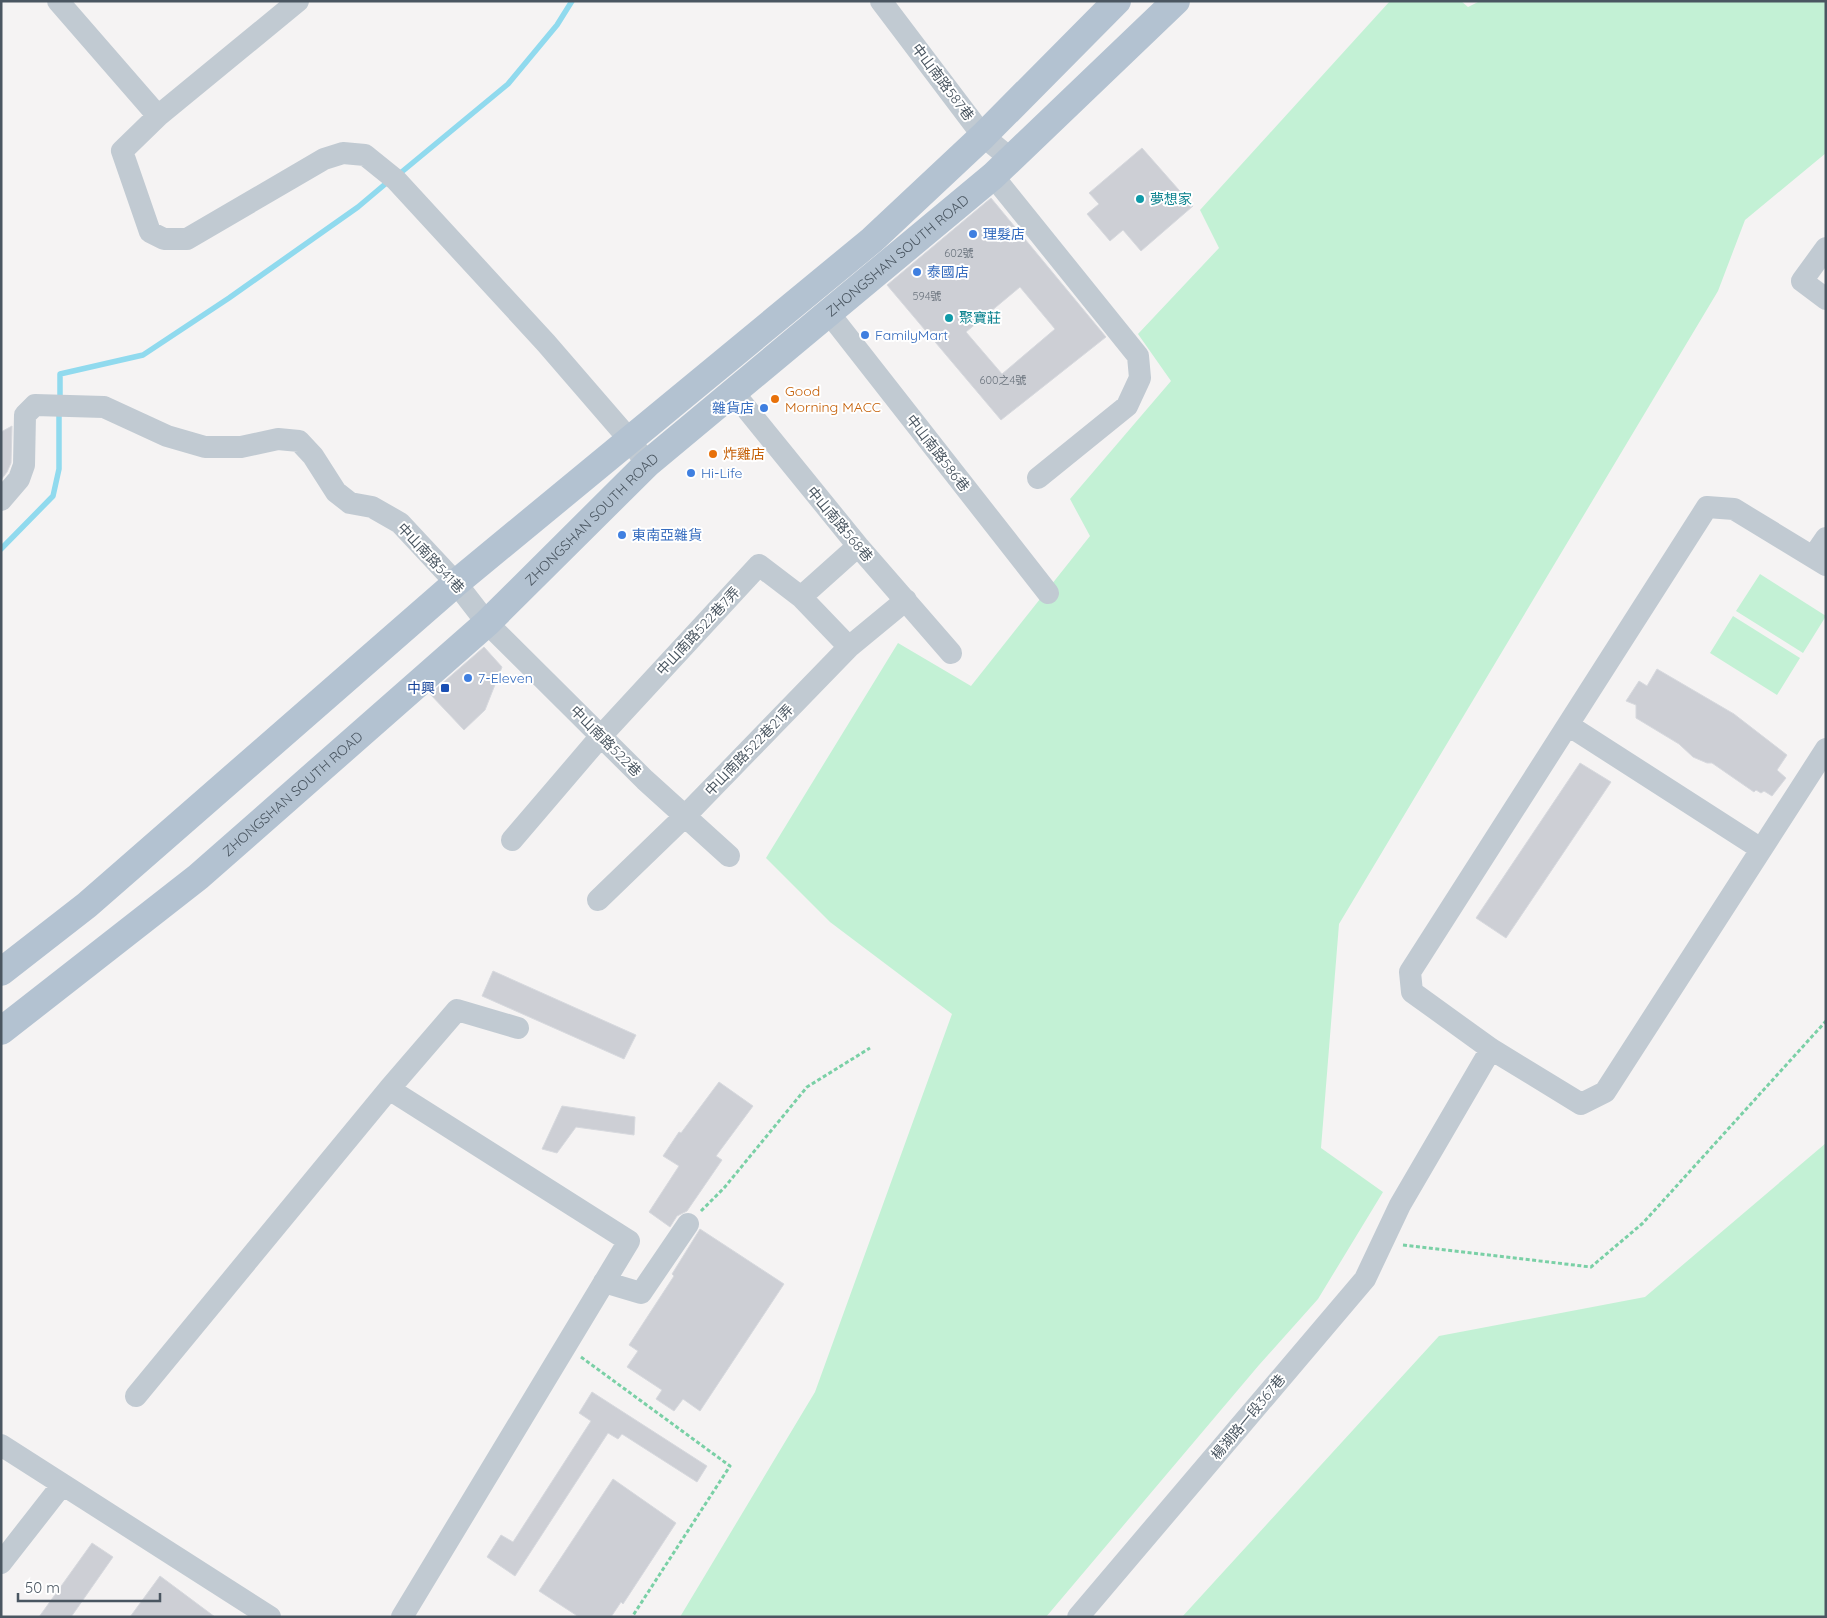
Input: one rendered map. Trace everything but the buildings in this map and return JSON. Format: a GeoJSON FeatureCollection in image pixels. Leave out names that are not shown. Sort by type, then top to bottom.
{"type":"FeatureCollection","features":[{"type":"Feature","properties":{"kind":"main road","name":"ZHONGSHAN SOUTH ROAD"},"geometry":{"type":"LineString","coordinates":[[1,972],[86,905],[456,583],[872,240],[984,136],[1117,1]]}},
{"type":"Feature","properties":{"kind":"main road","name":"ZHONGSHAN SOUTH ROAD"},"geometry":{"type":"LineString","coordinates":[[1,1031],[198,877],[486,623],[647,464],[1002,168],[1176,1]]}},
{"type":"Feature","properties":{"kind":"street"},"geometry":{"type":"LineString","coordinates":[[58,1],[158,116]]}},
{"type":"Feature","properties":{"kind":"street"},"geometry":{"type":"LineString","coordinates":[[298,1],[158,116],[122,151],[150,232],[164,239],[187,240],[324,159],[343,153],[365,155],[402,187],[546,343],[629,439],[647,464]]}},
{"type":"Feature","properties":{"kind":"street","name":"中山南路587巷"},"geometry":{"type":"LineString","coordinates":[[881,1],[984,136],[1002,168],[1138,356],[1140,378],[1127,406],[1038,478]]}},
{"type":"Feature","properties":{"kind":"street"},"geometry":{"type":"LineString","coordinates":[[1826,248],[1802,281],[1826,299]]}},
{"type":"Feature","properties":{"kind":"street","name":"中山南路586巷"},"geometry":{"type":"LineString","coordinates":[[828,312],[1048,593]]}},
{"type":"Feature","properties":{"kind":"street","name":"中山南路568巷"},"geometry":{"type":"LineString","coordinates":[[733,392],[858,546],[951,653]]}},
{"type":"Feature","properties":{"kind":"street","name":"中山南路541巷"},"geometry":{"type":"LineString","coordinates":[[1,500],[19,479],[24,465],[25,415],[35,405],[104,407],[167,436],[205,447],[241,447],[278,439],[299,441],[313,456],[336,492],[350,503],[372,507],[400,523],[456,583],[486,623]]}},
{"type":"Feature","properties":{"kind":"street"},"geometry":{"type":"LineString","coordinates":[[1826,538],[1820,561],[1734,509],[1708,507],[1410,972],[1412,992],[1492,1049],[1581,1104],[1605,1092],[1826,749]]}},
{"type":"Feature","properties":{"kind":"street"},"geometry":{"type":"LineString","coordinates":[[849,647],[801,597],[858,546]]}},
{"type":"Feature","properties":{"kind":"street","name":"中山南路522巷7弄"},"geometry":{"type":"LineString","coordinates":[[602,736],[759,565],[801,597]]}},
{"type":"Feature","properties":{"kind":"street","name":"中山南路522巷21弄"},"geometry":{"type":"LineString","coordinates":[[598,900],[686,816],[849,647],[906,600]]}},
{"type":"Feature","properties":{"kind":"street","name":"中山南路522巷"},"geometry":{"type":"LineString","coordinates":[[486,623],[729,856]]}},
{"type":"Feature","properties":{"kind":"street"},"geometry":{"type":"LineString","coordinates":[[1568,725],[1761,849]]}},
{"type":"Feature","properties":{"kind":"street"},"geometry":{"type":"LineString","coordinates":[[512,840],[602,736]]}},
{"type":"Feature","properties":{"kind":"street"},"geometry":{"type":"LineString","coordinates":[[136,1396],[457,1010],[518,1028]]}},
{"type":"Feature","properties":{"kind":"street","name":"楊湖路一段367巷"},"geometry":{"type":"LineString","coordinates":[[1078,1617],[1365,1279],[1400,1205],[1492,1049]]}},
{"type":"Feature","properties":{"kind":"street"},"geometry":{"type":"LineString","coordinates":[[390,1089],[629,1241],[402,1617]]}},
{"type":"Feature","properties":{"kind":"street"},"geometry":{"type":"LineString","coordinates":[[604,1282],[641,1293],[688,1224]]}},
{"type":"Feature","properties":{"kind":"street"},"geometry":{"type":"LineString","coordinates":[[1,1445],[270,1617]]}},
{"type":"Feature","properties":{"kind":"street"},"geometry":{"type":"LineString","coordinates":[[1,1563],[62,1485]]}},
{"type":"Feature","properties":{"kind":"path"},"geometry":{"type":"LineString","coordinates":[[1382,1243],[1591,1267],[1643,1223],[1826,1021]]}},
{"type":"Feature","properties":{"kind":"path"},"geometry":{"type":"LineString","coordinates":[[688,1224],[724,1188],[808,1087],[870,1048]]}},
{"type":"Feature","properties":{"kind":"path"},"geometry":{"type":"LineString","coordinates":[[566,1346],[730,1466],[632,1617]]}},
{"type":"Feature","properties":{"kind":"green space"},"geometry":{"type":"Polygon","coordinates":[[[1390,1],[1461,1],[1468,7],[1480,1],[1826,1],[1826,153],[1745,220],[1718,291],[1339,924],[1321,1148],[1383,1192],[1318,1299],[1259,1365],[1046,1617],[680,1617],[815,1392],[952,1014],[830,922],[766,858],[898,643],[971,686],[1090,536],[1070,499],[1171,381],[1138,334],[1219,248],[1200,210],[1390,1]]]}},
{"type":"Feature","properties":{"kind":"green space"},"geometry":{"type":"Polygon","coordinates":[[[1760,574],[1826,616],[1803,653],[1736,611],[1760,574]]]}},
{"type":"Feature","properties":{"kind":"green space"},"geometry":{"type":"Polygon","coordinates":[[[1733,616],[1800,658],[1777,695],[1710,653],[1733,616]]]}},
{"type":"Feature","properties":{"kind":"green space"},"geometry":{"type":"Polygon","coordinates":[[[1826,1143],[1826,1617],[1182,1617],[1439,1336],[1645,1297],[1826,1143]]]}},
{"type":"Feature","properties":{"kind":"waterway"},"geometry":{"type":"LineString","coordinates":[[398,175],[508,84],[557,25],[572,1]]}},
{"type":"Feature","properties":{"kind":"waterway"},"geometry":{"type":"LineString","coordinates":[[60,402],[60,374],[143,355],[229,298],[358,207],[390,180]]}},
{"type":"Feature","properties":{"kind":"waterway"},"geometry":{"type":"LineString","coordinates":[[1,549],[53,496],[59,469],[59,411]]}},
{"type":"Feature","properties":{"kind":"place","name":"夢想家"},"geometry":{"type":"Point","coordinates":[1140,199]}},
{"type":"Feature","properties":{"kind":"place","name":"理髮店"},"geometry":{"type":"Point","coordinates":[973,234]}},
{"type":"Feature","properties":{"kind":"place","name":"泰國店"},"geometry":{"type":"Point","coordinates":[917,272]}},
{"type":"Feature","properties":{"kind":"place","name":"聚寶莊"},"geometry":{"type":"Point","coordinates":[949,318]}},
{"type":"Feature","properties":{"kind":"place","name":"FamilyMart"},"geometry":{"type":"Point","coordinates":[865,335]}},
{"type":"Feature","properties":{"kind":"place","name":"Good Morning MACC"},"geometry":{"type":"Point","coordinates":[775,399]}},
{"type":"Feature","properties":{"kind":"place","name":"雜貨店"},"geometry":{"type":"Point","coordinates":[764,408]}},
{"type":"Feature","properties":{"kind":"place","name":"炸雞店"},"geometry":{"type":"Point","coordinates":[713,454]}},
{"type":"Feature","properties":{"kind":"place","name":"Hi-Life"},"geometry":{"type":"Point","coordinates":[691,473]}},
{"type":"Feature","properties":{"kind":"place","name":"東南亞雜貨"},"geometry":{"type":"Point","coordinates":[622,535]}},
{"type":"Feature","properties":{"kind":"place","name":"7-Eleven"},"geometry":{"type":"Point","coordinates":[468,678]}},
{"type":"Feature","properties":{"kind":"place","name":"中興"},"geometry":{"type":"Point","coordinates":[445,688]}}]}
